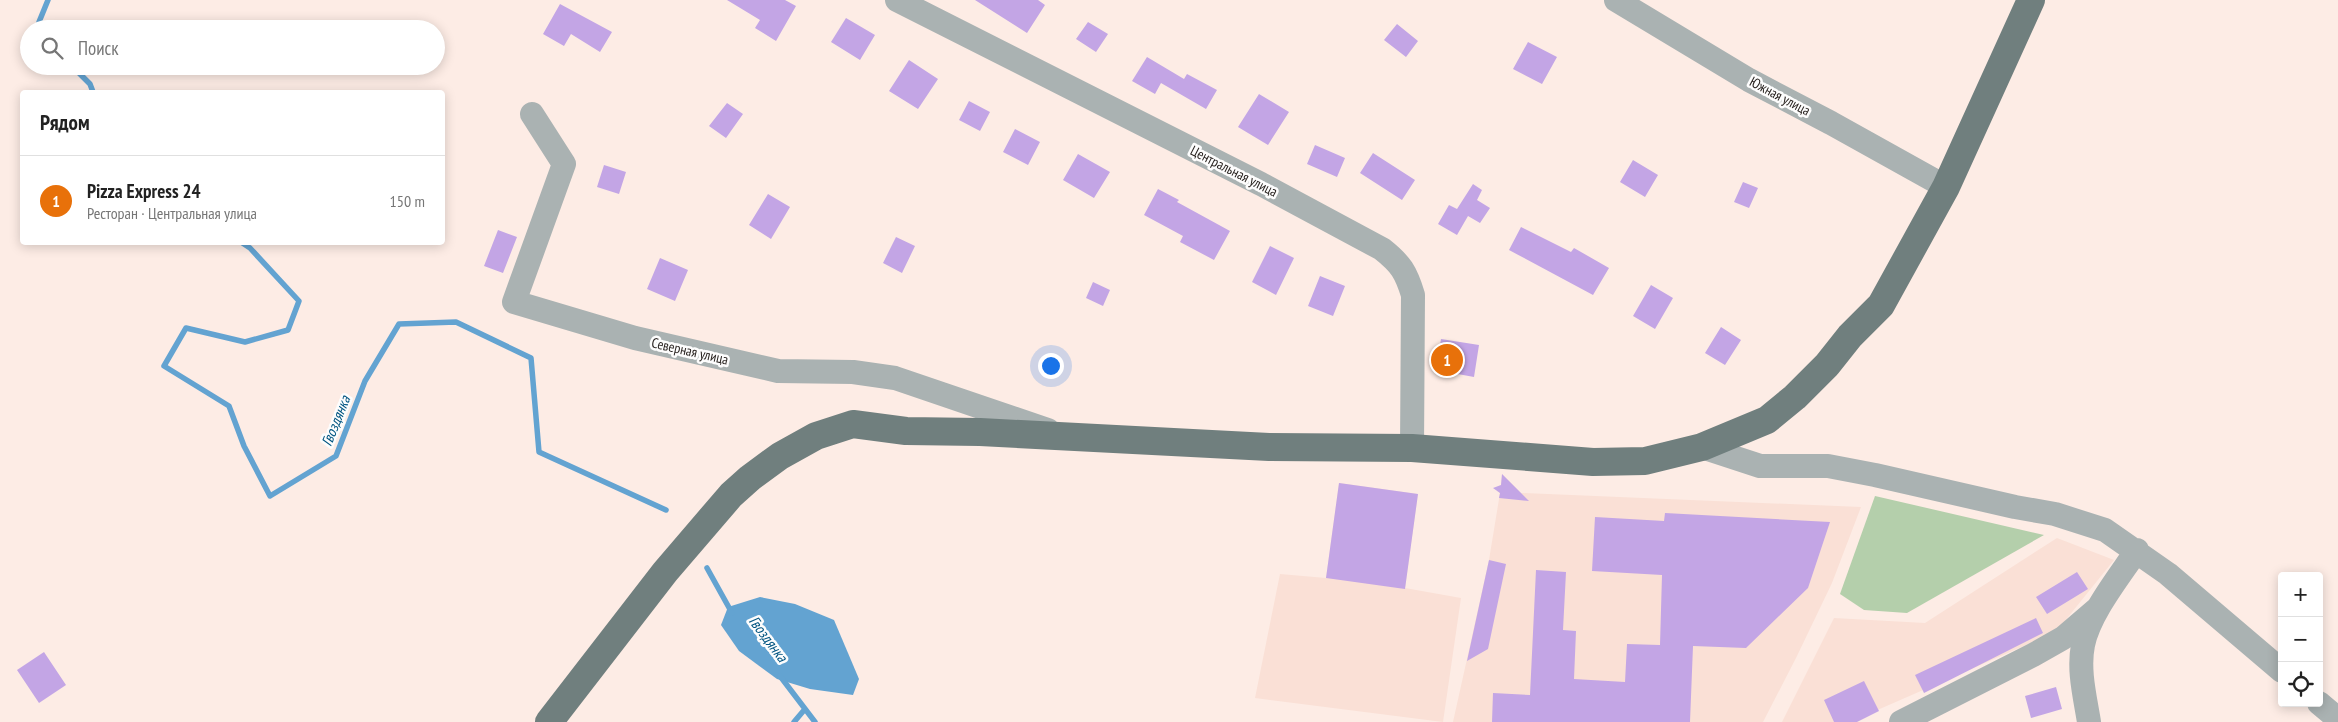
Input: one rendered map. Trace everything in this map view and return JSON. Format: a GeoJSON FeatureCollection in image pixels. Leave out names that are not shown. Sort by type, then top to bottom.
{"type":"FeatureCollection","features":[{"type":"Feature","properties":{"kind":"main road"},"geometry":{"type":"LineString","coordinates":[[549,722],[703,525],[750,478],[780,456],[816,436],[854,424],[906,430],[1269,447],[1412,448],[1594,462],[1645,461],[1702,447],[1767,420],[1795,397],[1828,365],[1850,336],[1881,305],[1946,187],[2031,0]]}},
{"type":"Feature","properties":{"kind":"street","name":"Центральная улица"},"geometry":{"type":"LineString","coordinates":[[897,0],[1260,184],[1382,249],[1398,262],[1407,276],[1413,295],[1412,448]]}},
{"type":"Feature","properties":{"kind":"street","name":"Южная улица"},"geometry":{"type":"LineString","coordinates":[[1616,0],[1749,80],[1946,187]]}},
{"type":"Feature","properties":{"kind":"street","name":"Северная улица"},"geometry":{"type":"LineString","coordinates":[[532,114],[564,164],[514,302],[635,338],[778,371],[853,372],[895,378],[1066,436]]}},
{"type":"Feature","properties":{"kind":"street"},"geometry":{"type":"LineString","coordinates":[[1702,447],[1760,466],[1828,466],[2055,514],[2105,530],[2137,550],[2168,574],[2278,668]]}},
{"type":"Feature","properties":{"kind":"street"},"geometry":{"type":"LineString","coordinates":[[2088,722],[2082,674],[2083,644],[2098,608],[2137,550]]}},
{"type":"Feature","properties":{"kind":"street"},"geometry":{"type":"LineString","coordinates":[[1902,722],[2063,638],[2098,608]]}},
{"type":"Feature","properties":{"kind":"street"},"geometry":{"type":"LineString","coordinates":[[2323,706],[2338,719]]}},
{"type":"Feature","properties":{"kind":"shaded area"},"geometry":{"type":"Polygon","coordinates":[[[1502,474],[1521,493],[1861,507],[1832,583],[1763,722],[1453,722],[1489,560],[1500,493],[1497,491],[1497,487],[1501,485],[1502,474]]]}},
{"type":"Feature","properties":{"kind":"shaded area"},"geometry":{"type":"Polygon","coordinates":[[[1339,483],[1418,494],[1405,588],[1461,598],[1443,722],[1255,698],[1280,574],[1326,578],[1339,483]]]}},
{"type":"Feature","properties":{"kind":"shaded area"},"geometry":{"type":"Polygon","coordinates":[[[2057,538],[2114,560],[2056,632],[1850,722],[1782,722],[1834,618],[1925,623],[2057,538]]]}},
{"type":"Feature","properties":{"kind":"green space"},"geometry":{"type":"Polygon","coordinates":[[[1875,496],[2044,535],[1907,613],[1864,610],[1840,594],[1875,496]]]}},
{"type":"Feature","properties":{"kind":"water"},"geometry":{"type":"Polygon","coordinates":[[[760,597],[795,604],[834,620],[859,679],[853,695],[810,689],[777,679],[739,651],[721,625],[728,607],[760,597]]]}},
{"type":"Feature","properties":{"kind":"building"},"geometry":{"type":"Polygon","coordinates":[[[727,0],[785,0],[796,6],[776,41],[755,28],[760,20],[727,0]]]}},
{"type":"Feature","properties":{"kind":"building"},"geometry":{"type":"Polygon","coordinates":[[[975,0],[1038,0],[1045,5],[1027,33],[975,0]]]}},
{"type":"Feature","properties":{"kind":"building"},"geometry":{"type":"Polygon","coordinates":[[[560,4],[612,32],[600,52],[571,34],[564,46],[543,34],[560,4]]]}},
{"type":"Feature","properties":{"kind":"building"},"geometry":{"type":"Polygon","coordinates":[[[846,18],[875,35],[860,60],[831,42],[846,18]]]}},
{"type":"Feature","properties":{"kind":"building"},"geometry":{"type":"Polygon","coordinates":[[[1088,22],[1108,34],[1096,52],[1076,39],[1088,22]]]}},
{"type":"Feature","properties":{"kind":"building"},"geometry":{"type":"Polygon","coordinates":[[[1397,24],[1418,41],[1406,57],[1384,40],[1397,24]]]}},
{"type":"Feature","properties":{"kind":"building"},"geometry":{"type":"Polygon","coordinates":[[[1528,42],[1557,57],[1542,84],[1513,69],[1528,42]]]}},
{"type":"Feature","properties":{"kind":"building"},"geometry":{"type":"Polygon","coordinates":[[[1147,57],[1184,79],[1187,74],[1217,90],[1206,109],[1161,83],[1155,94],[1132,81],[1147,57]]]}},
{"type":"Feature","properties":{"kind":"building"},"geometry":{"type":"Polygon","coordinates":[[[909,60],[938,79],[918,109],[889,91],[909,60]]]}},
{"type":"Feature","properties":{"kind":"building"},"geometry":{"type":"Polygon","coordinates":[[[1259,94],[1289,112],[1268,145],[1238,127],[1259,94]]]}},
{"type":"Feature","properties":{"kind":"building"},"geometry":{"type":"Polygon","coordinates":[[[969,101],[990,112],[980,131],[959,120],[969,101]]]}},
{"type":"Feature","properties":{"kind":"building"},"geometry":{"type":"Polygon","coordinates":[[[727,103],[743,114],[726,138],[709,126],[727,103]]]}},
{"type":"Feature","properties":{"kind":"building"},"geometry":{"type":"Polygon","coordinates":[[[1015,129],[1040,142],[1028,165],[1003,152],[1015,129]]]}},
{"type":"Feature","properties":{"kind":"building"},"geometry":{"type":"Polygon","coordinates":[[[1315,145],[1345,158],[1337,177],[1307,164],[1315,145]]]}},
{"type":"Feature","properties":{"kind":"building"},"geometry":{"type":"Polygon","coordinates":[[[1373,153],[1415,180],[1402,200],[1360,173],[1373,153]]]}},
{"type":"Feature","properties":{"kind":"building"},"geometry":{"type":"Polygon","coordinates":[[[1078,154],[1110,172],[1094,198],[1063,180],[1078,154]]]}},
{"type":"Feature","properties":{"kind":"building"},"geometry":{"type":"Polygon","coordinates":[[[1633,160],[1658,175],[1645,197],[1620,182],[1633,160]]]}},
{"type":"Feature","properties":{"kind":"building"},"geometry":{"type":"Polygon","coordinates":[[[604,165],[626,172],[619,194],[597,187],[604,165]]]}},
{"type":"Feature","properties":{"kind":"building"},"geometry":{"type":"Polygon","coordinates":[[[1743,182],[1758,188],[1749,208],[1734,202],[1743,182]]]}},
{"type":"Feature","properties":{"kind":"building"},"geometry":{"type":"Polygon","coordinates":[[[1473,184],[1482,190],[1477,200],[1490,208],[1480,223],[1468,216],[1457,235],[1438,224],[1449,205],[1457,209],[1473,184]]]}},
{"type":"Feature","properties":{"kind":"building"},"geometry":{"type":"Polygon","coordinates":[[[1158,189],[1179,200],[1177,202],[1230,231],[1214,260],[1180,242],[1183,236],[1144,215],[1158,189]]]}},
{"type":"Feature","properties":{"kind":"building"},"geometry":{"type":"Polygon","coordinates":[[[768,194],[790,207],[771,239],[749,225],[768,194]]]}},
{"type":"Feature","properties":{"kind":"building"},"geometry":{"type":"Polygon","coordinates":[[[1521,227],[1571,252],[1574,248],[1609,268],[1593,295],[1509,250],[1521,227]]]}},
{"type":"Feature","properties":{"kind":"building"},"geometry":{"type":"Polygon","coordinates":[[[498,230],[517,237],[503,273],[484,266],[498,230]]]}},
{"type":"Feature","properties":{"kind":"building"},"geometry":{"type":"Polygon","coordinates":[[[896,237],[915,246],[902,273],[883,263],[896,237]]]}},
{"type":"Feature","properties":{"kind":"building"},"geometry":{"type":"Polygon","coordinates":[[[1270,246],[1294,258],[1276,295],[1252,282],[1270,246]]]}},
{"type":"Feature","properties":{"kind":"building"},"geometry":{"type":"Polygon","coordinates":[[[660,258],[688,270],[675,301],[647,289],[660,258]]]}},
{"type":"Feature","properties":{"kind":"building"},"geometry":{"type":"Polygon","coordinates":[[[1320,276],[1345,286],[1333,316],[1308,306],[1320,276]]]}},
{"type":"Feature","properties":{"kind":"building"},"geometry":{"type":"Polygon","coordinates":[[[1093,282],[1110,290],[1103,306],[1086,298],[1093,282]]]}},
{"type":"Feature","properties":{"kind":"building"},"geometry":{"type":"Polygon","coordinates":[[[1651,285],[1673,298],[1655,329],[1633,316],[1651,285]]]}},
{"type":"Feature","properties":{"kind":"building"},"geometry":{"type":"Polygon","coordinates":[[[1721,327],[1741,340],[1725,365],[1705,353],[1721,327]]]}},
{"type":"Feature","properties":{"kind":"building"},"geometry":{"type":"Polygon","coordinates":[[[1441,339],[1479,345],[1474,377],[1436,370],[1441,339]]]}},
{"type":"Feature","properties":{"kind":"building"},"geometry":{"type":"Polygon","coordinates":[[[1502,474],[1529,501],[1499,498],[1500,493],[1493,488],[1501,485],[1502,474]]]}},
{"type":"Feature","properties":{"kind":"building"},"geometry":{"type":"Polygon","coordinates":[[[1339,483],[1418,494],[1405,589],[1326,578],[1339,483]]]}},
{"type":"Feature","properties":{"kind":"building"},"geometry":{"type":"Polygon","coordinates":[[[1665,513],[1830,522],[1808,588],[1746,648],[1693,646],[1690,722],[1492,722],[1493,693],[1530,695],[1536,570],[1566,572],[1563,630],[1576,631],[1574,679],[1625,682],[1627,644],[1660,645],[1662,575],[1592,571],[1595,517],[1664,521],[1665,513]]]}},
{"type":"Feature","properties":{"kind":"building"},"geometry":{"type":"Polygon","coordinates":[[[1489,560],[1506,564],[1488,649],[1467,661],[1489,560]]]}},
{"type":"Feature","properties":{"kind":"building"},"geometry":{"type":"Polygon","coordinates":[[[2077,572],[2088,589],[2047,614],[2036,597],[2077,572]]]}},
{"type":"Feature","properties":{"kind":"building"},"geometry":{"type":"Polygon","coordinates":[[[2036,618],[2043,633],[1924,693],[1915,675],[2036,618]]]}},
{"type":"Feature","properties":{"kind":"building"},"geometry":{"type":"Polygon","coordinates":[[[44,652],[66,685],[39,703],[17,670],[44,652]]]}},
{"type":"Feature","properties":{"kind":"building"},"geometry":{"type":"Polygon","coordinates":[[[1864,681],[1879,711],[1857,722],[1834,722],[1824,700],[1864,681]]]}},
{"type":"Feature","properties":{"kind":"building"},"geometry":{"type":"Polygon","coordinates":[[[2056,687],[2062,709],[2031,718],[2025,696],[2056,687]]]}},
{"type":"Feature","properties":{"kind":"waterway","name":"Гвоздянка"},"geometry":{"type":"LineString","coordinates":[[40,20],[48,0]]}},
{"type":"Feature","properties":{"kind":"waterway","name":"Гвоздянка"},"geometry":{"type":"LineString","coordinates":[[81,75],[90,84],[92,90]]}},
{"type":"Feature","properties":{"kind":"waterway","name":"Гвоздянка"},"geometry":{"type":"LineString","coordinates":[[246,245],[299,301],[288,330],[245,342],[186,328],[164,366],[229,406],[244,446],[270,496],[336,456],[365,381],[399,324],[456,322],[531,358],[539,452],[666,510]]}},
{"type":"Feature","properties":{"kind":"waterway","name":"Гвоздянка"},"geometry":{"type":"LineString","coordinates":[[707,568],[732,613]]}},
{"type":"Feature","properties":{"kind":"waterway","name":"Гвоздянка"},"geometry":{"type":"LineString","coordinates":[[780,676],[815,722]]}},
{"type":"Feature","properties":{"kind":"waterway","name":"Гвоздянка"},"geometry":{"type":"LineString","coordinates":[[794,722],[805,709]]}},
{"type":"Feature","properties":{"kind":"place","name":"Pizza Express 24"},"geometry":{"type":"Point","coordinates":[1447,360]}}]}
